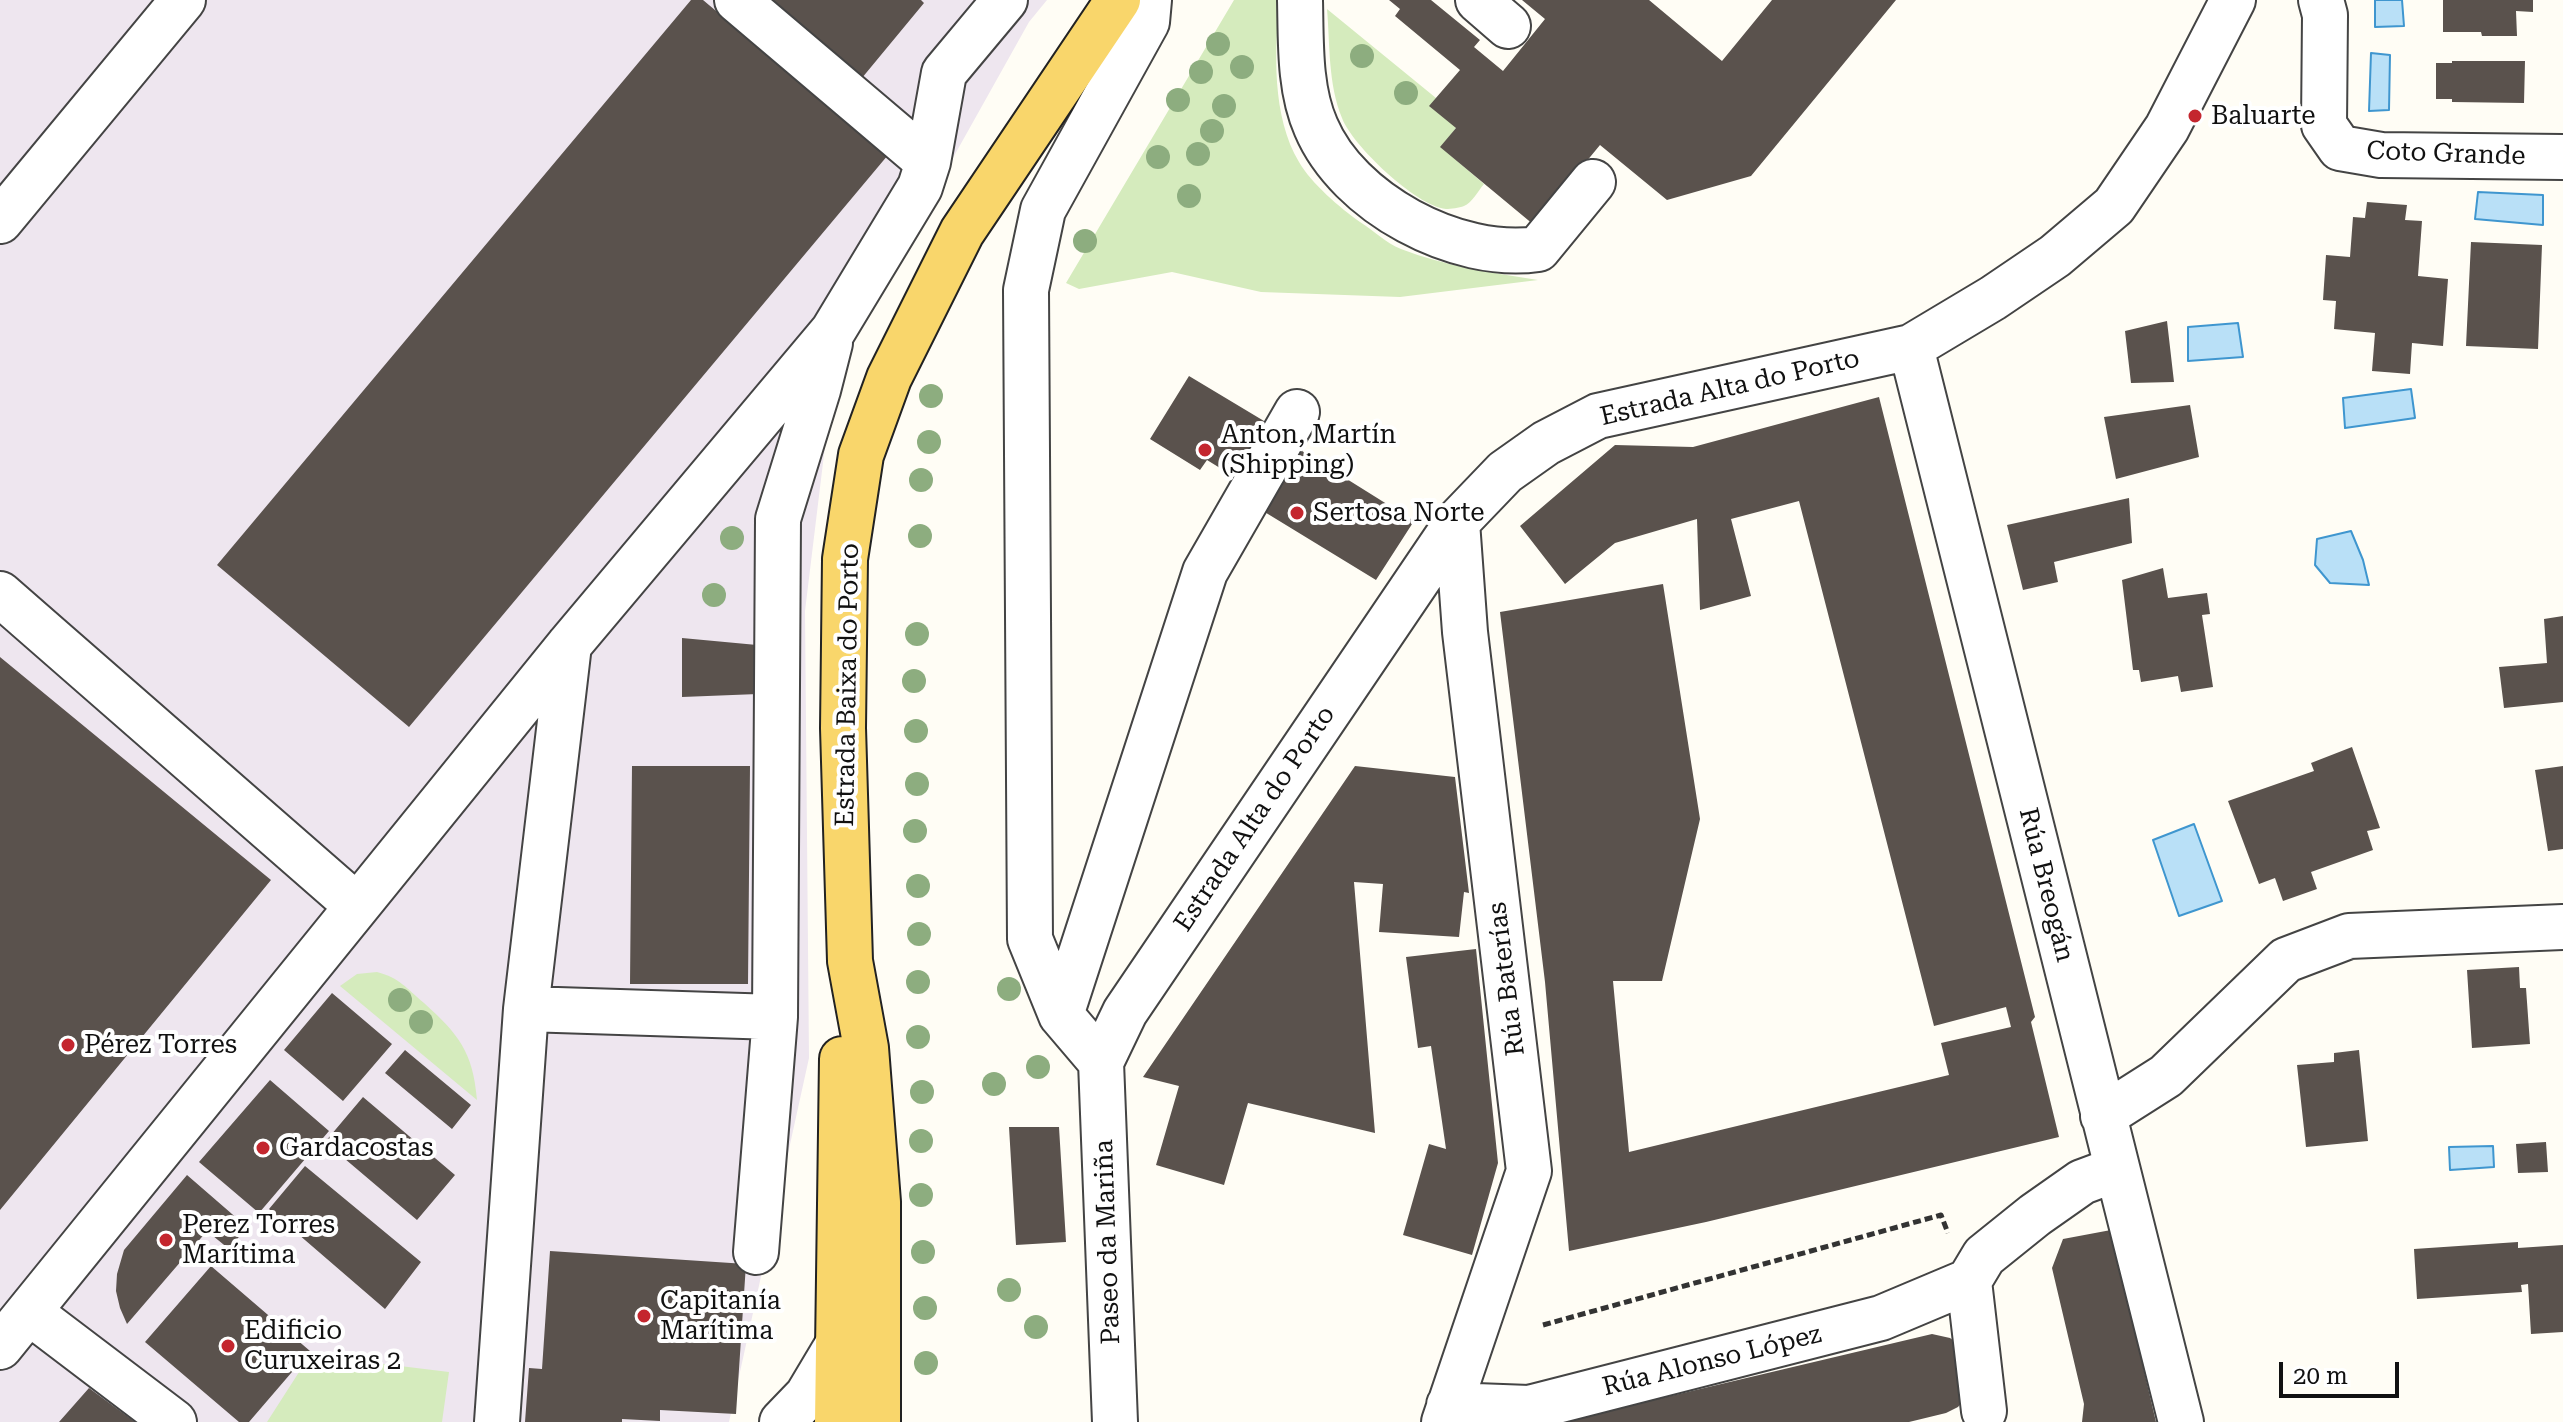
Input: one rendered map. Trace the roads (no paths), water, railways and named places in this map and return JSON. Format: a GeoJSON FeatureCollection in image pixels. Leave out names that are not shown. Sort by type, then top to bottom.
{"type":"FeatureCollection","features":[{"type":"Feature","properties":{"kind":"main road","name":"Estrada Baixa do Porto"},"geometry":{"type":"LineString","coordinates":[[837,1422],[842,1073],[850,961],[843,728],[845,559],[861,455],[889,378],[962,232],[1118,0]]}},
{"type":"Feature","properties":{"kind":"main road","name":"Estrada Baixa do Porto"},"geometry":{"type":"LineString","coordinates":[[850,961],[866,1048],[873,1118],[878,1223],[878,1422]]}},
{"type":"Feature","properties":{"kind":"street"},"geometry":{"type":"LineString","coordinates":[[0,221],[183,0]]}},
{"type":"Feature","properties":{"kind":"street"},"geometry":{"type":"LineString","coordinates":[[737,0],[928,162]]}},
{"type":"Feature","properties":{"kind":"street"},"geometry":{"type":"LineString","coordinates":[[0,1347],[569,645],[833,331],[920,187],[928,162],[944,73],[1005,0]]}},
{"type":"Feature","properties":{"kind":"street"},"geometry":{"type":"LineString","coordinates":[[1101,1062],[1061,1015],[1030,939],[1026,290],[1043,210],[1147,22],[1149,0]]}},
{"type":"Feature","properties":{"kind":"street"},"geometry":{"type":"LineString","coordinates":[[1300,0],[1301,47],[1314,124],[1329,153],[1378,203],[1408,221],[1447,237],[1486,248],[1519,251],[1538,249],[1593,182]]}},
{"type":"Feature","properties":{"kind":"street","name":"Estrada Alta do Porto"},"geometry":{"type":"LineString","coordinates":[[1101,1062],[1125,1012],[1457,522],[1505,472],[1546,443],[1598,416],[1911,347],[1993,298],[2055,256],[2114,206],[2167,128],[2233,0]]}},
{"type":"Feature","properties":{"kind":"street","name":"Coto Grande"},"geometry":{"type":"LineString","coordinates":[[2321,0],[2325,15],[2324,125],[2340,148],[2381,155],[2563,157]]}},
{"type":"Feature","properties":{"kind":"street"},"geometry":{"type":"LineString","coordinates":[[756,1252],[775,1017],[778,519],[833,331]]}},
{"type":"Feature","properties":{"kind":"street","name":"Rúa Breogán"},"geometry":{"type":"LineString","coordinates":[[1911,347],[2181,1422]]}},
{"type":"Feature","properties":{"kind":"street"},"geometry":{"type":"LineString","coordinates":[[1061,1015],[1205,572],[1297,412]]}},
{"type":"Feature","properties":{"kind":"street"},"geometry":{"type":"LineString","coordinates":[[723,461],[759,482],[778,519]]}},
{"type":"Feature","properties":{"kind":"street","name":"Rúa Baterías"},"geometry":{"type":"LineString","coordinates":[[1446,1413],[1529,1171],[1465,632],[1457,522]]}},
{"type":"Feature","properties":{"kind":"street"},"geometry":{"type":"LineString","coordinates":[[0,594],[357,906]]}},
{"type":"Feature","properties":{"kind":"street"},"geometry":{"type":"LineString","coordinates":[[497,1422],[526,1009],[569,645]]}},
{"type":"Feature","properties":{"kind":"street"},"geometry":{"type":"LineString","coordinates":[[2103,1116],[2166,1076],[2286,960],[2349,936],[2563,927]]}},
{"type":"Feature","properties":{"kind":"street"},"geometry":{"type":"LineString","coordinates":[[526,1009],[775,1017]]}},
{"type":"Feature","properties":{"kind":"street","name":"Paseo da Mariña"},"geometry":{"type":"LineString","coordinates":[[1101,1062],[1115,1422]]}},
{"type":"Feature","properties":{"kind":"street"},"geometry":{"type":"LineString","coordinates":[[1984,1411],[1969,1281],[1984,1256],[2035,1215],[2082,1182],[2117,1169]]}},
{"type":"Feature","properties":{"kind":"street"},"geometry":{"type":"LineString","coordinates":[[853,1422],[861,1380],[865,1265],[878,1223]]}},
{"type":"Feature","properties":{"kind":"street","name":"Rúa Alonso López"},"geometry":{"type":"LineString","coordinates":[[1446,1413],[1529,1408],[1881,1318],[1969,1281]]}},
{"type":"Feature","properties":{"kind":"street"},"geometry":{"type":"LineString","coordinates":[[29,1312],[174,1422]]}},
{"type":"Feature","properties":{"kind":"street"},"geometry":{"type":"LineString","coordinates":[[781,1422],[807,1396],[838,1344]]}},
{"type":"Feature","properties":{"kind":"street"},"geometry":{"type":"LineString","coordinates":[[781,1422],[810,1422]]}},
{"type":"Feature","properties":{"kind":"water"},"geometry":{"type":"Polygon","coordinates":[[[2375,0],[2402,0],[2404,26],[2375,27],[2375,0]]]}},
{"type":"Feature","properties":{"kind":"water"},"geometry":{"type":"Polygon","coordinates":[[[2371,53],[2390,55],[2389,110],[2369,111],[2371,53]]]}},
{"type":"Feature","properties":{"kind":"water"},"geometry":{"type":"Polygon","coordinates":[[[2478,192],[2543,195],[2543,225],[2475,219],[2478,192]]]}},
{"type":"Feature","properties":{"kind":"water"},"geometry":{"type":"Polygon","coordinates":[[[2238,323],[2243,357],[2188,361],[2188,327],[2238,323]]]}},
{"type":"Feature","properties":{"kind":"water"},"geometry":{"type":"Polygon","coordinates":[[[2411,389],[2415,418],[2345,428],[2343,398],[2411,389]]]}},
{"type":"Feature","properties":{"kind":"water"},"geometry":{"type":"Polygon","coordinates":[[[2351,531],[2369,585],[2330,583],[2315,565],[2317,539],[2351,531]]]}},
{"type":"Feature","properties":{"kind":"water"},"geometry":{"type":"Polygon","coordinates":[[[2194,824],[2222,901],[2179,916],[2153,840],[2194,824]]]}},
{"type":"Feature","properties":{"kind":"water"},"geometry":{"type":"Polygon","coordinates":[[[2493,1146],[2494,1167],[2450,1170],[2449,1147],[2493,1146]]]}},
{"type":"Feature","properties":{"kind":"place","name":"Baluarte"},"geometry":{"type":"Point","coordinates":[2195,116]}},
{"type":"Feature","properties":{"kind":"place","name":"Anton, Martín (Shipping)"},"geometry":{"type":"Point","coordinates":[1205,450]}},
{"type":"Feature","properties":{"kind":"place","name":"Sertosa Norte"},"geometry":{"type":"Point","coordinates":[1297,513]}},
{"type":"Feature","properties":{"kind":"place","name":"Pérez Torres"},"geometry":{"type":"Point","coordinates":[68,1045]}},
{"type":"Feature","properties":{"kind":"place","name":"Gardacostas"},"geometry":{"type":"Point","coordinates":[263,1148]}},
{"type":"Feature","properties":{"kind":"place","name":"Perez Torres Marítima"},"geometry":{"type":"Point","coordinates":[166,1240]}},
{"type":"Feature","properties":{"kind":"place","name":"Capitanía Marítima"},"geometry":{"type":"Point","coordinates":[644,1316]}},
{"type":"Feature","properties":{"kind":"place","name":"Edificio Curuxeiras 2"},"geometry":{"type":"Point","coordinates":[228,1346]}}]}
